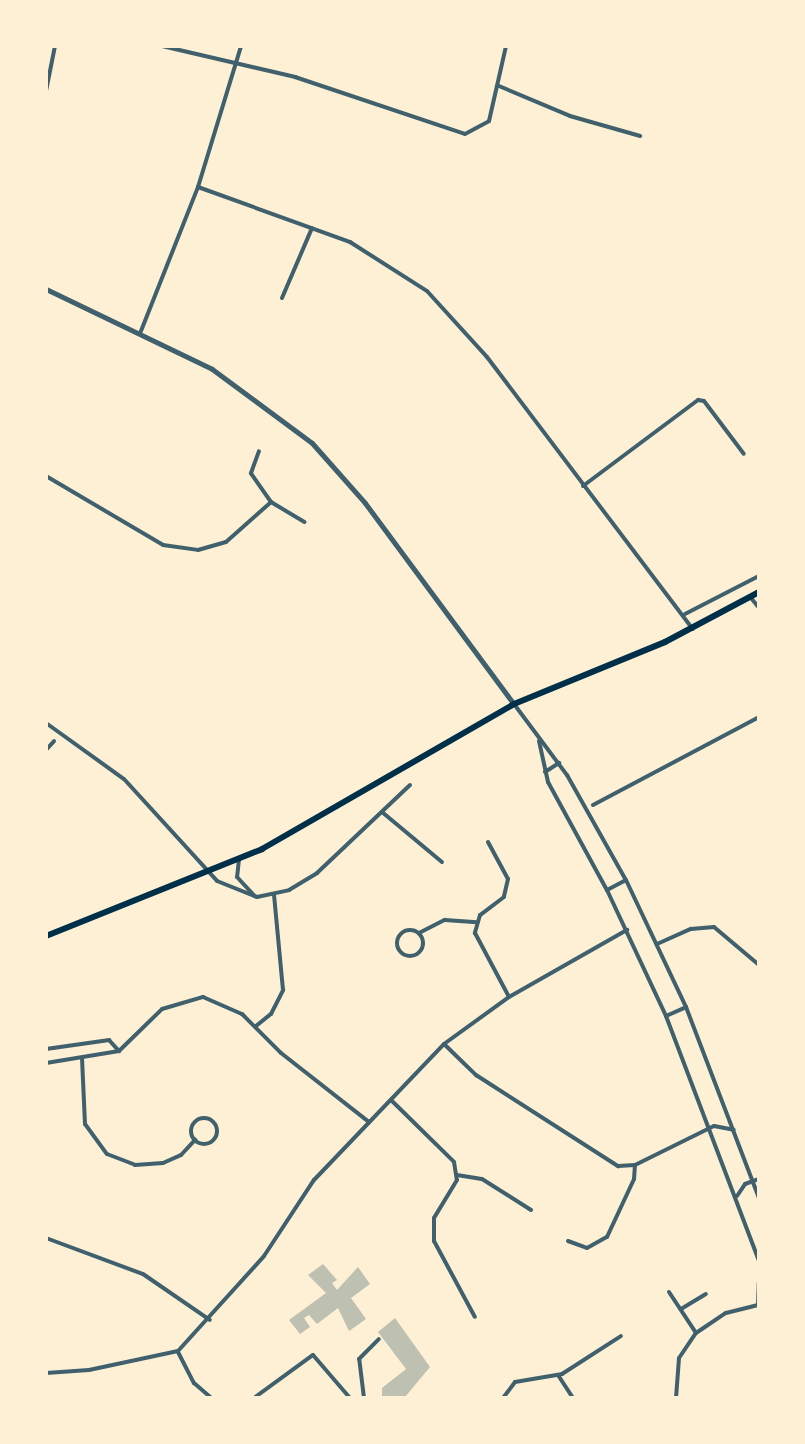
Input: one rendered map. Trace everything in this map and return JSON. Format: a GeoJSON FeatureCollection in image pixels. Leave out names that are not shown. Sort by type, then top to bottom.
{"type":"FeatureCollection","features":[{"type":"Feature","properties":{"kind":"main road"},"geometry":{"type":"LineString","coordinates":[[46,936],[239,859],[357,798],[514,704],[693,629],[759,592]]}},
{"type":"Feature","properties":{"kind":"street"},"geometry":{"type":"LineString","coordinates":[[46,91],[55,46]]}},
{"type":"Feature","properties":{"kind":"street"},"geometry":{"type":"LineString","coordinates":[[162,46],[237,62],[465,134],[487,125],[506,46]]}},
{"type":"Feature","properties":{"kind":"street"},"geometry":{"type":"LineString","coordinates":[[141,331],[198,187],[241,46]]}},
{"type":"Feature","properties":{"kind":"street"},"geometry":{"type":"LineString","coordinates":[[498,86],[570,116],[640,136]]}},
{"type":"Feature","properties":{"kind":"street"},"geometry":{"type":"LineString","coordinates":[[198,187],[312,228],[387,261],[441,304],[583,486],[669,603],[685,614],[693,629]]}},
{"type":"Feature","properties":{"kind":"street"},"geometry":{"type":"LineString","coordinates":[[282,298],[312,228]]}},
{"type":"Feature","properties":{"kind":"street"},"geometry":{"type":"LineString","coordinates":[[46,289],[141,331],[232,382],[312,443],[365,503],[539,741],[559,763],[626,880],[686,1007],[756,1180],[759,1198]]}},
{"type":"Feature","properties":{"kind":"street"},"geometry":{"type":"LineString","coordinates":[[583,486],[698,400],[704,401],[744,454]]}},
{"type":"Feature","properties":{"kind":"street"},"geometry":{"type":"LineString","coordinates":[[259,451],[251,473],[271,502],[304,522]]}},
{"type":"Feature","properties":{"kind":"street"},"geometry":{"type":"LineString","coordinates":[[46,476],[173,550],[226,542],[271,502]]}},
{"type":"Feature","properties":{"kind":"street"},"geometry":{"type":"LineString","coordinates":[[685,614],[759,576]]}},
{"type":"Feature","properties":{"kind":"street"},"geometry":{"type":"LineString","coordinates":[[751,598],[759,608]]}},
{"type":"Feature","properties":{"kind":"street"},"geometry":{"type":"LineString","coordinates":[[593,805],[759,717]]}},
{"type":"Feature","properties":{"kind":"street"},"geometry":{"type":"LineString","coordinates":[[46,723],[124,779],[207,872],[234,891],[257,897],[274,895],[317,873],[410,785]]}},
{"type":"Feature","properties":{"kind":"street"},"geometry":{"type":"LineString","coordinates":[[46,750],[54,741]]}},
{"type":"Feature","properties":{"kind":"street"},"geometry":{"type":"LineString","coordinates":[[539,741],[545,772],[627,930],[666,1016],[759,1261]]}},
{"type":"Feature","properties":{"kind":"street"},"geometry":{"type":"LineString","coordinates":[[545,772],[559,763]]}},
{"type":"Feature","properties":{"kind":"street"},"geometry":{"type":"LineString","coordinates":[[382,812],[442,862]]}},
{"type":"Feature","properties":{"kind":"street"},"geometry":{"type":"LineString","coordinates":[[488,842],[508,879],[504,897],[480,915],[475,933],[509,997]]}},
{"type":"Feature","properties":{"kind":"street"},"geometry":{"type":"LineString","coordinates":[[239,859],[237,877],[257,897]]}},
{"type":"Feature","properties":{"kind":"street"},"geometry":{"type":"LineString","coordinates":[[607,890],[626,880]]}},
{"type":"Feature","properties":{"kind":"street"},"geometry":{"type":"LineString","coordinates":[[256,1026],[271,1014],[283,990],[274,895]]}},
{"type":"Feature","properties":{"kind":"street"},"geometry":{"type":"LineString","coordinates":[[419,933],[423,941],[419,953],[402,954],[397,947],[399,935],[419,933],[445,920],[478,922]]}},
{"type":"Feature","properties":{"kind":"street"},"geometry":{"type":"LineString","coordinates":[[657,944],[707,926],[732,938],[759,965]]}},
{"type":"Feature","properties":{"kind":"street"},"geometry":{"type":"LineString","coordinates":[[46,1373],[89,1370],[178,1351],[210,1320],[264,1256],[305,1191],[444,1044],[509,997],[627,930]]}},
{"type":"Feature","properties":{"kind":"street"},"geometry":{"type":"LineString","coordinates":[[46,1063],[119,1051],[162,1009],[194,997],[222,1001],[256,1026],[281,1053],[369,1122]]}},
{"type":"Feature","properties":{"kind":"street"},"geometry":{"type":"LineString","coordinates":[[666,1016],[686,1007]]}},
{"type":"Feature","properties":{"kind":"street"},"geometry":{"type":"LineString","coordinates":[[46,1049],[109,1040],[119,1051]]}},
{"type":"Feature","properties":{"kind":"street"},"geometry":{"type":"LineString","coordinates":[[444,1044],[476,1075],[618,1166],[635,1165],[711,1128],[734,1130]]}},
{"type":"Feature","properties":{"kind":"street"},"geometry":{"type":"LineString","coordinates":[[82,1058],[85,1124],[107,1154],[135,1165],[163,1163],[181,1155],[195,1140],[196,1122],[213,1123],[213,1140],[195,1140]]}},
{"type":"Feature","properties":{"kind":"street"},"geometry":{"type":"LineString","coordinates":[[390,1100],[448,1154],[457,1175]]}},
{"type":"Feature","properties":{"kind":"street"},"geometry":{"type":"LineString","coordinates":[[568,1241],[587,1248],[607,1237],[634,1179],[635,1165]]}},
{"type":"Feature","properties":{"kind":"street"},"geometry":{"type":"LineString","coordinates":[[457,1175],[482,1179],[531,1210]]}},
{"type":"Feature","properties":{"kind":"street"},"geometry":{"type":"LineString","coordinates":[[457,1175],[434,1218],[434,1241],[475,1317]]}},
{"type":"Feature","properties":{"kind":"street"},"geometry":{"type":"LineString","coordinates":[[737,1198],[741,1187],[756,1180]]}},
{"type":"Feature","properties":{"kind":"street"},"geometry":{"type":"LineString","coordinates":[[46,1238],[143,1274],[210,1320]]}},
{"type":"Feature","properties":{"kind":"street"},"geometry":{"type":"LineString","coordinates":[[676,1398],[679,1358],[696,1333],[726,1313],[759,1306],[759,1282]]}},
{"type":"Feature","properties":{"kind":"street"},"geometry":{"type":"LineString","coordinates":[[669,1292],[696,1333]]}},
{"type":"Feature","properties":{"kind":"street"},"geometry":{"type":"LineString","coordinates":[[680,1309],[706,1294]]}},
{"type":"Feature","properties":{"kind":"street"},"geometry":{"type":"LineString","coordinates":[[503,1398],[515,1382],[558,1375],[621,1336]]}},
{"type":"Feature","properties":{"kind":"street"},"geometry":{"type":"LineString","coordinates":[[366,1398],[359,1359],[379,1339]]}},
{"type":"Feature","properties":{"kind":"street"},"geometry":{"type":"LineString","coordinates":[[178,1351],[194,1383],[211,1398]]}},
{"type":"Feature","properties":{"kind":"street"},"geometry":{"type":"LineString","coordinates":[[254,1398],[313,1355],[350,1398]]}},
{"type":"Feature","properties":{"kind":"street"},"geometry":{"type":"LineString","coordinates":[[558,1375],[573,1398]]}},
{"type":"Feature","properties":{"kind":"building"},"geometry":{"type":"Polygon","coordinates":[[[323,1264],[337,1280],[332,1283],[337,1290],[358,1267],[370,1284],[351,1298],[366,1319],[349,1331],[338,1308],[317,1324],[309,1315],[304,1318],[310,1327],[300,1334],[289,1320],[326,1293],[308,1275],[323,1264]]]}},
{"type":"Feature","properties":{"kind":"building"},"geometry":{"type":"Polygon","coordinates":[[[395,1318],[430,1367],[405,1397],[382,1398],[382,1388],[406,1369],[378,1332],[395,1318]]]}}]}
